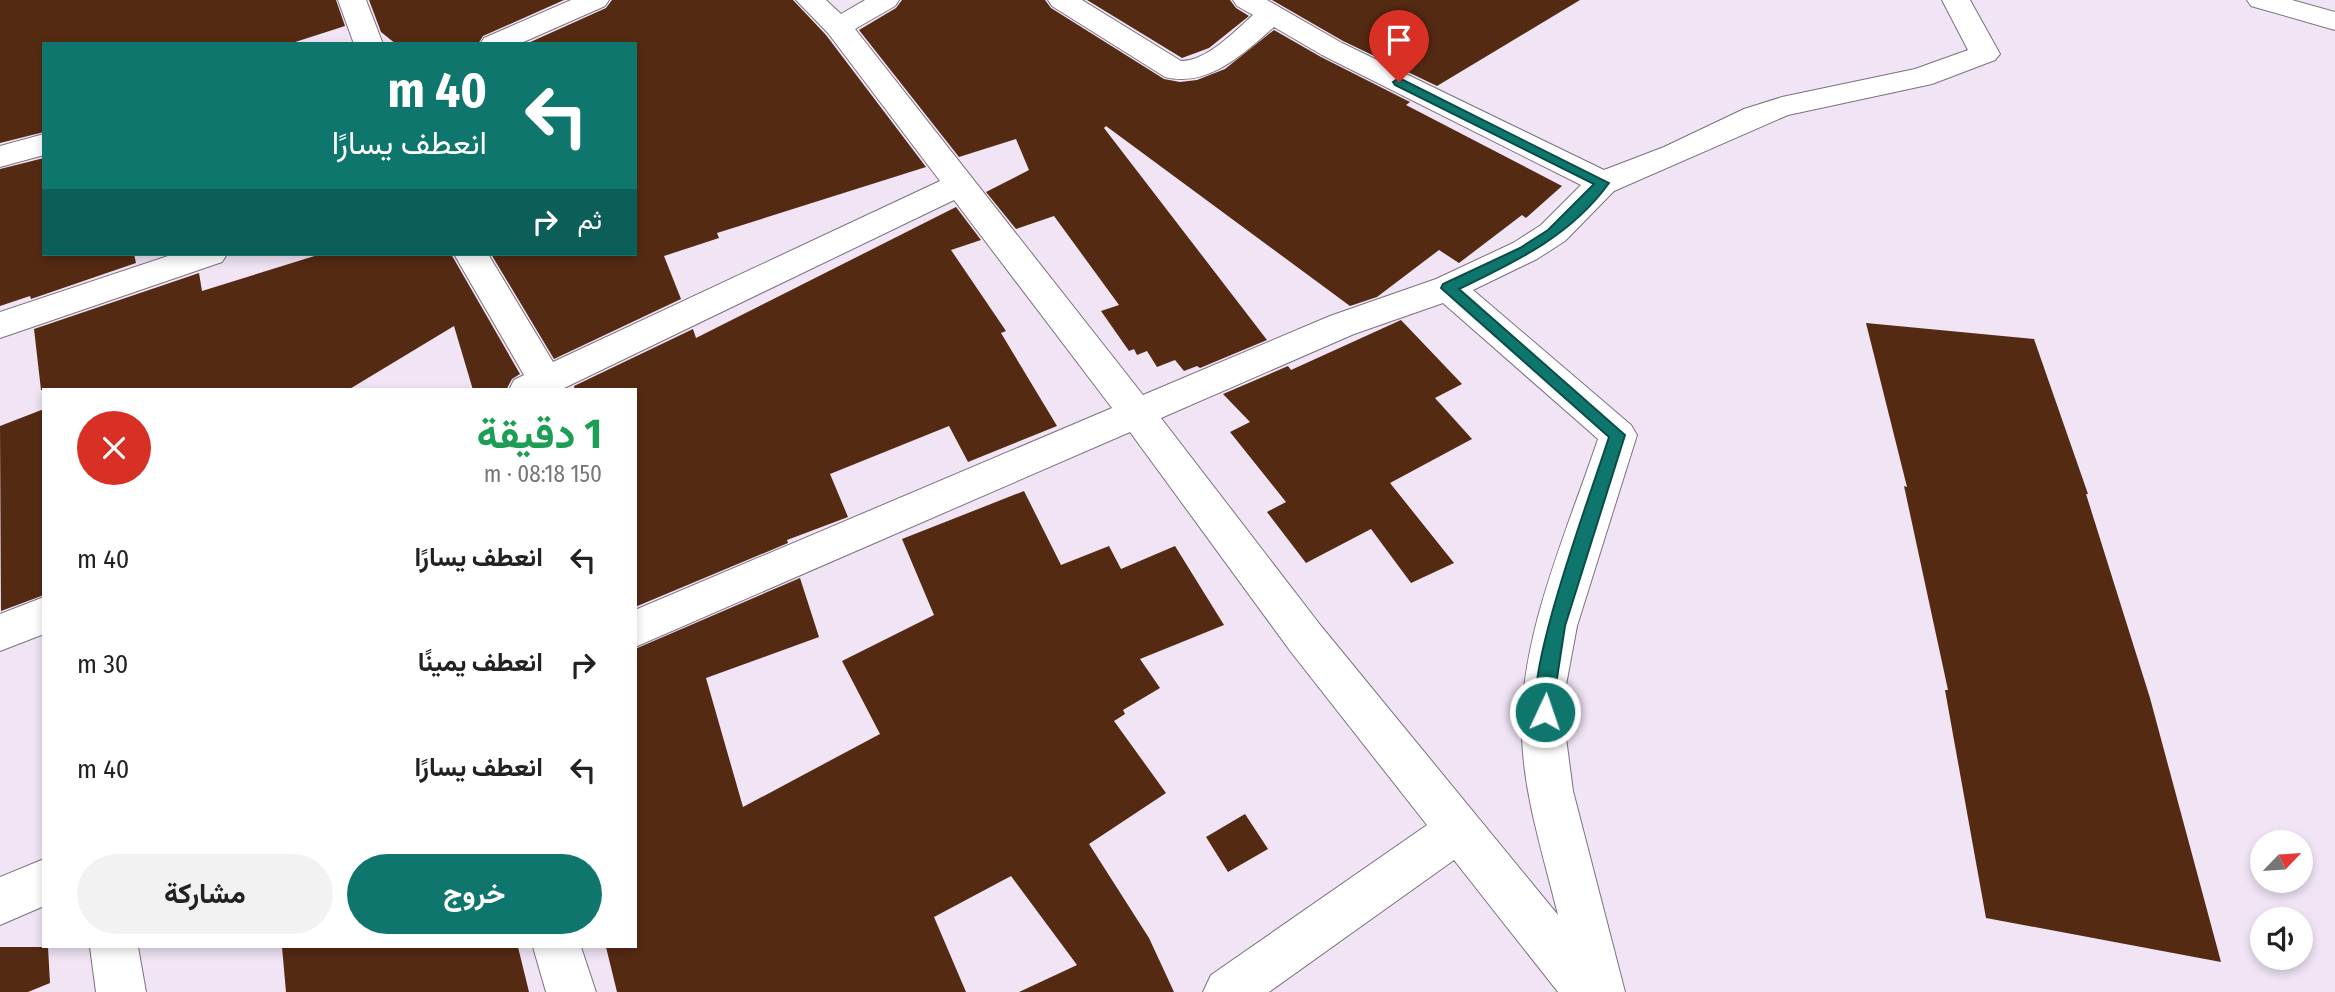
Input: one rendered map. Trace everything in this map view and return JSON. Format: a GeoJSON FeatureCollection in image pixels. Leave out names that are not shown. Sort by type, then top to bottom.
{"type":"FeatureCollection","features":[{"type":"Feature","properties":{"kind":"street"},"geometry":{"type":"LineString","coordinates":[[352,0],[363,42]]}},
{"type":"Feature","properties":{"kind":"street"},"geometry":{"type":"LineString","coordinates":[[499,42],[594,0]]}},
{"type":"Feature","properties":{"kind":"street"},"geometry":{"type":"LineString","coordinates":[[810,0],[838,27],[1213,512],[1322,660],[1589,992]]}},
{"type":"Feature","properties":{"kind":"street"},"geometry":{"type":"LineString","coordinates":[[838,27],[885,0]]}},
{"type":"Feature","properties":{"kind":"street"},"geometry":{"type":"LineString","coordinates":[[1062,0],[1174,70],[1187,72],[1212,61],[1259,8],[1332,49],[1603,183]]}},
{"type":"Feature","properties":{"kind":"street"},"geometry":{"type":"LineString","coordinates":[[637,628],[1342,326],[1448,288],[1525,251],[1553,233],[1603,183],[1675,154],[1755,116],[1782,107],[1922,77],[1985,54],[1955,0]]}},
{"type":"Feature","properties":{"kind":"street"},"geometry":{"type":"LineString","coordinates":[[2262,0],[2335,21]]}},
{"type":"Feature","properties":{"kind":"street"},"geometry":{"type":"LineString","coordinates":[[0,157],[42,145]]}},
{"type":"Feature","properties":{"kind":"street"},"geometry":{"type":"LineString","coordinates":[[472,256],[536,385],[958,185]]}},
{"type":"Feature","properties":{"kind":"street"},"geometry":{"type":"LineString","coordinates":[[0,325],[204,256]]}},
{"type":"Feature","properties":{"kind":"street"},"geometry":{"type":"LineString","coordinates":[[1448,288],[1618,435],[1556,626],[1545,685],[1544,738],[1551,791],[1600,992]]}},
{"type":"Feature","properties":{"kind":"street"},"geometry":{"type":"LineString","coordinates":[[0,633],[42,616]]}},
{"type":"Feature","properties":{"kind":"street"},"geometry":{"type":"LineString","coordinates":[[1228,992],[1459,829]]}},
{"type":"Feature","properties":{"kind":"street"},"geometry":{"type":"LineString","coordinates":[[0,901],[42,883]]}},
{"type":"Feature","properties":{"kind":"street"},"geometry":{"type":"LineString","coordinates":[[114,948],[121,992]]}},
{"type":"Feature","properties":{"kind":"street"},"geometry":{"type":"LineString","coordinates":[[557,948],[571,992]]}},
{"type":"Feature","properties":{"kind":"building"},"geometry":{"type":"Polygon","coordinates":[[[0,0],[336,0],[345,26],[295,42],[42,42],[42,132],[0,143],[0,0]]]}},
{"type":"Feature","properties":{"kind":"building"},"geometry":{"type":"Polygon","coordinates":[[[369,0],[564,0],[483,36],[479,42],[394,42],[381,32],[369,0]]]}},
{"type":"Feature","properties":{"kind":"building"},"geometry":{"type":"Polygon","coordinates":[[[612,0],[793,0],[826,35],[926,167],[717,233],[719,238],[664,256],[681,299],[554,359],[492,256],[637,256],[637,42],[530,42],[606,8],[612,0]]]}},
{"type":"Feature","properties":{"kind":"building"},"geometry":{"type":"Polygon","coordinates":[[[902,0],[1045,0],[1051,8],[1164,79],[1180,82],[1197,80],[1225,69],[1274,30],[1410,102],[1406,105],[1562,186],[1526,218],[1522,215],[1459,263],[1439,250],[1377,297],[1350,306],[1106,126],[1104,128],[1267,340],[1200,368],[1197,366],[1184,371],[1175,360],[1157,367],[1147,351],[1137,355],[1134,349],[1129,351],[1101,311],[1119,305],[1054,216],[1016,229],[986,192],[1029,170],[1016,139],[959,157],[859,30],[896,8],[902,0]]]}},
{"type":"Feature","properties":{"kind":"building"},"geometry":{"type":"Polygon","coordinates":[[[1087,0],[1230,0],[1236,8],[1249,16],[1209,48],[1182,58],[1087,0]]]}},
{"type":"Feature","properties":{"kind":"building"},"geometry":{"type":"Polygon","coordinates":[[[1272,0],[1580,0],[1437,86],[1343,41],[1272,0]]]}},
{"type":"Feature","properties":{"kind":"building"},"geometry":{"type":"Polygon","coordinates":[[[42,158],[42,256],[134,256],[136,263],[31,299],[30,296],[0,306],[0,169],[42,158]]]}},
{"type":"Feature","properties":{"kind":"building"},"geometry":{"type":"Polygon","coordinates":[[[956,207],[981,240],[951,250],[1006,331],[1001,333],[1057,426],[968,462],[949,426],[830,474],[848,517],[787,540],[788,543],[637,606],[637,388],[574,386],[693,329],[696,338],[956,207]]]}},
{"type":"Feature","properties":{"kind":"building"},"geometry":{"type":"Polygon","coordinates":[[[315,256],[452,256],[520,374],[512,379],[507,388],[472,388],[454,326],[351,388],[41,390],[34,329],[199,273],[202,291],[315,256]]]}},
{"type":"Feature","properties":{"kind":"building"},"geometry":{"type":"Polygon","coordinates":[[[1401,320],[1462,384],[1435,398],[1472,439],[1390,483],[1454,563],[1411,583],[1371,529],[1306,563],[1267,512],[1286,502],[1230,432],[1250,422],[1223,394],[1288,366],[1291,370],[1401,320]]]}},
{"type":"Feature","properties":{"kind":"building"},"geometry":{"type":"Polygon","coordinates":[[[1866,323],[2034,339],[2088,494],[2150,698],[2221,962],[1986,918],[1945,690],[1948,690],[1904,486],[1907,487],[1866,323]]]}},
{"type":"Feature","properties":{"kind":"building"},"geometry":{"type":"Polygon","coordinates":[[[42,410],[42,596],[1,611],[0,426],[42,410]]]}},
{"type":"Feature","properties":{"kind":"building"},"geometry":{"type":"Polygon","coordinates":[[[1024,491],[1061,565],[1109,546],[1121,569],[1175,546],[1224,625],[1140,659],[1160,688],[1123,710],[1125,714],[1114,721],[1166,793],[1089,844],[1149,938],[1174,992],[1019,992],[1077,965],[1011,876],[934,917],[966,992],[617,992],[606,948],[637,948],[637,648],[800,578],[819,637],[706,678],[743,807],[880,734],[842,661],[934,615],[902,539],[1024,491]]]}},
{"type":"Feature","properties":{"kind":"building"},"geometry":{"type":"Polygon","coordinates":[[[1245,814],[1268,849],[1228,872],[1206,837],[1245,814]]]}},
{"type":"Feature","properties":{"kind":"building"},"geometry":{"type":"Polygon","coordinates":[[[0,947],[48,948],[50,983],[28,992],[0,992],[0,947]]]}},
{"type":"Feature","properties":{"kind":"building"},"geometry":{"type":"Polygon","coordinates":[[[282,948],[518,948],[529,992],[286,992],[282,948]]]}},
{"type":"Feature","properties":{"kind":"route"},"geometry":{"type":"LineString","coordinates":[[1399,82],[1603,183],[1553,233],[1525,251],[1448,288],[1618,435],[1556,626],[1545,685],[1545,712]]}}]}
